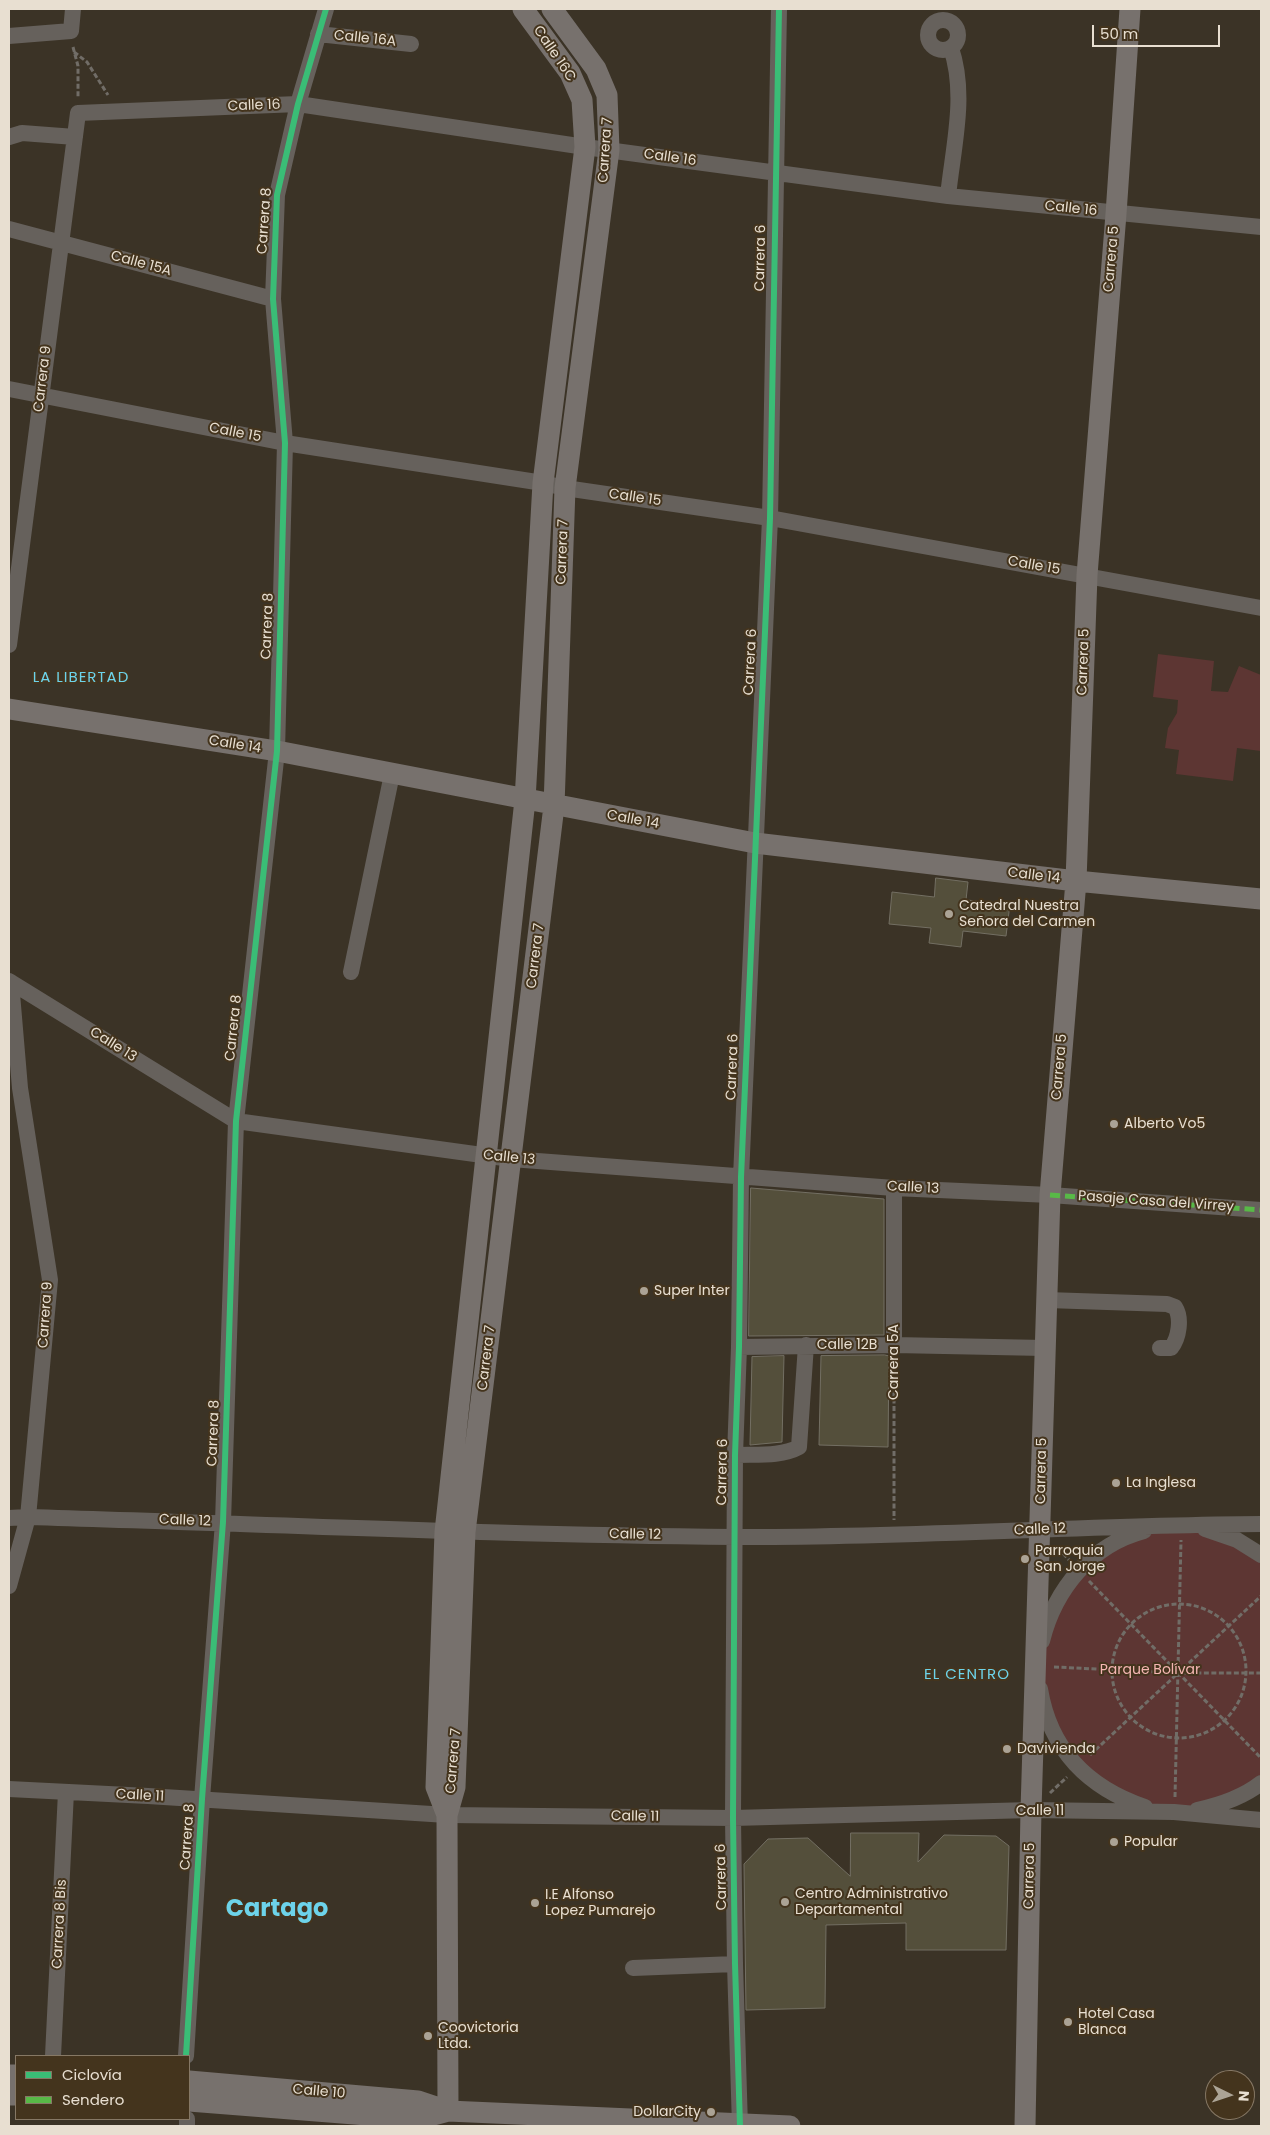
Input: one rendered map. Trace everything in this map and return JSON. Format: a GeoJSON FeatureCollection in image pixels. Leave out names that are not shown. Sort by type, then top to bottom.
{"type":"FeatureCollection","features":[{"type":"Feature","properties":{"kind":"main road","name":"Calle 16C"},"geometry":{"type":"LineString","coordinates":[[523,9],[570,72],[582,100]]}},
{"type":"Feature","properties":{"kind":"main road","name":"Calle 16C"},"geometry":{"type":"LineString","coordinates":[[552,9],[596,69],[607,95]]}},
{"type":"Feature","properties":{"kind":"main road","name":"Carrera 5"},"geometry":{"type":"LineString","coordinates":[[1025,2126],[1031,1810],[1050,1194],[1076,881],[1087,575],[1116,214],[1130,9]]}},
{"type":"Feature","properties":{"kind":"main road","name":"Carrera 7"},"geometry":{"type":"LineString","coordinates":[[455,1532],[511,1159],[554,806],[565,488],[609,150],[607,95]]}},
{"type":"Feature","properties":{"kind":"main road","name":"Carrera 7"},"geometry":{"type":"LineString","coordinates":[[449,2119],[447,1815],[436,1787],[486,1156],[525,800],[543,483],[585,146],[582,100]]}},
{"type":"Feature","properties":{"kind":"main road","name":"Calle 14"},"geometry":{"type":"LineString","coordinates":[[9,709],[276,751],[554,806],[755,843],[1076,881],[1261,899]]}},
{"type":"Feature","properties":{"kind":"main road","name":"Calle 10"},"geometry":{"type":"LineString","coordinates":[[190,2081],[418,2101],[449,2119]]}},
{"type":"Feature","properties":{"kind":"main road","name":"Calle 10"},"geometry":{"type":"LineString","coordinates":[[190,2101],[418,2118],[790,2126]]}},
{"type":"Feature","properties":{"kind":"street"},"geometry":{"type":"LineString","coordinates":[[9,36],[71,31],[73,9]]}},
{"type":"Feature","properties":{"kind":"street","name":"Carrera 8"},"geometry":{"type":"LineString","coordinates":[[186,2055],[202,1799],[223,1522],[236,1120],[276,751],[285,443],[273,299],[277,195],[298,104],[326,9]]}},
{"type":"Feature","properties":{"kind":"street","name":"Carrera 6"},"geometry":{"type":"LineString","coordinates":[[740,2125],[735,1964],[735,1455],[739,1347],[741,1177],[770,518],[774,172],[779,9]]}},
{"type":"Feature","properties":{"kind":"street","name":"Calle 16A"},"geometry":{"type":"LineString","coordinates":[[318,34],[411,44]]}},
{"type":"Feature","properties":{"kind":"street"},"geometry":{"type":"LineString","coordinates":[[948,196],[960,92],[958,67],[952,48]]}},
{"type":"Feature","properties":{"kind":"street","name":"Calle 16"},"geometry":{"type":"LineString","coordinates":[[78,113],[298,104],[609,150],[948,196],[1261,227]]}},
{"type":"Feature","properties":{"kind":"street","name":"Carrera 9"},"geometry":{"type":"LineString","coordinates":[[9,645],[78,113]]}},
{"type":"Feature","properties":{"kind":"street"},"geometry":{"type":"LineString","coordinates":[[9,137],[22,133],[75,137]]}},
{"type":"Feature","properties":{"kind":"street","name":"Calle 15A"},"geometry":{"type":"LineString","coordinates":[[9,229],[273,299]]}},
{"type":"Feature","properties":{"kind":"street","name":"Calle 15"},"geometry":{"type":"LineString","coordinates":[[9,389],[285,443],[565,488],[770,518],[1261,608]]}},
{"type":"Feature","properties":{"kind":"street"},"geometry":{"type":"LineString","coordinates":[[351,972],[392,774]]}},
{"type":"Feature","properties":{"kind":"street","name":"Carrera 9"},"geometry":{"type":"LineString","coordinates":[[9,1586],[28,1516],[50,1280],[14,1091],[10,982]]}},
{"type":"Feature","properties":{"kind":"street","name":"Calle 13"},"geometry":{"type":"LineString","coordinates":[[10,982],[236,1120],[511,1159],[894,1188],[1050,1194]]}},
{"type":"Feature","properties":{"kind":"street","name":"Carrera 5A"},"geometry":{"type":"LineString","coordinates":[[894,1188],[894,1345]]}},
{"type":"Feature","properties":{"kind":"street","name":"Pasaje Casa del Virrey"},"geometry":{"type":"LineString","coordinates":[[1050,1194],[1261,1210]]}},
{"type":"Feature","properties":{"kind":"street"},"geometry":{"type":"LineString","coordinates":[[1047,1300],[1167,1304],[1175,1307],[1179,1314],[1176,1342],[1171,1348],[1160,1348]]}},
{"type":"Feature","properties":{"kind":"street"},"geometry":{"type":"LineString","coordinates":[[735,1455],[779,1453],[799,1447],[806,1345]]}},
{"type":"Feature","properties":{"kind":"street","name":"Calle 12B"},"geometry":{"type":"LineString","coordinates":[[739,1347],[894,1345],[1044,1348]]}},
{"type":"Feature","properties":{"kind":"street","name":"Calle 12"},"geometry":{"type":"LineString","coordinates":[[9,1518],[28,1516],[455,1532],[734,1537],[894,1536],[1181,1525],[1261,1524]]}},
{"type":"Feature","properties":{"kind":"street"},"geometry":{"type":"LineString","coordinates":[[1261,1555],[1237,1540],[1209,1530],[1181,1525],[1136,1533],[1115,1542],[1096,1555],[1065,1586],[1054,1605],[1046,1625],[1036,1666],[1040,1694],[1048,1721],[1060,1745],[1077,1767],[1098,1785],[1121,1799],[1147,1808],[1174,1812],[1218,1805],[1238,1797],[1261,1783]]}},
{"type":"Feature","properties":{"kind":"street","name":"Calle 11"},"geometry":{"type":"LineString","coordinates":[[9,1790],[202,1799],[447,1815],[734,1818],[1031,1810],[1174,1812],[1261,1820]]}},
{"type":"Feature","properties":{"kind":"street","name":"Carrera 8 Bis"},"geometry":{"type":"LineString","coordinates":[[53,2055],[66,1792]]}},
{"type":"Feature","properties":{"kind":"street"},"geometry":{"type":"LineString","coordinates":[[633,1968],[735,1964]]}},
{"type":"Feature","properties":{"kind":"path"},"geometry":{"type":"LineString","coordinates":[[71,31],[73,52],[78,66],[78,113]]}},
{"type":"Feature","properties":{"kind":"path"},"geometry":{"type":"LineString","coordinates":[[73,52],[88,62],[110,98],[122,111]]}},
{"type":"Feature","properties":{"kind":"path"},"geometry":{"type":"LineString","coordinates":[[1174,1812],[1181,1525]]}},
{"type":"Feature","properties":{"kind":"path"},"geometry":{"type":"LineString","coordinates":[[1041,1530],[1261,1758]]}},
{"type":"Feature","properties":{"kind":"path"},"geometry":{"type":"LineString","coordinates":[[1031,1810],[1261,1596]]}},
{"type":"Feature","properties":{"kind":"path"},"geometry":{"type":"LineString","coordinates":[[1180,1603],[1207,1609],[1229,1626],[1242,1648],[1246,1673],[1241,1699],[1226,1721],[1203,1735],[1176,1740],[1151,1734],[1129,1718],[1115,1696],[1111,1670],[1116,1645],[1130,1624],[1153,1608],[1180,1603]]}},
{"type":"Feature","properties":{"kind":"path"},"geometry":{"type":"LineString","coordinates":[[1036,1666],[1178,1673],[1261,1673]]}},
{"type":"Feature","properties":{"kind":"green space"},"geometry":{"type":"Polygon","coordinates":[[[1158,654],[1214,661],[1211,691],[1228,692],[1239,666],[1261,675],[1261,751],[1237,748],[1233,781],[1176,774],[1179,750],[1165,748],[1168,728],[1177,713],[1178,700],[1153,697],[1158,654]]]}},
{"type":"Feature","properties":{"kind":"green space","name":"Parque Bolívar"},"geometry":{"type":"Polygon","coordinates":[[[1181,1525],[1261,1555],[1261,1783],[1174,1812],[1098,1785],[1048,1721],[1040,1645],[1054,1605],[1115,1542],[1181,1525]]]}},
{"type":"Feature","properties":{"kind":"building","name":"Catedral Nuestra Señora del Carmen"},"geometry":{"type":"Polygon","coordinates":[[[936,878],[968,882],[966,900],[1010,904],[1006,936],[963,931],[961,947],[929,943],[931,928],[889,924],[892,892],[934,897],[936,878]]]}},
{"type":"Feature","properties":{"kind":"building"},"geometry":{"type":"Polygon","coordinates":[[[751,1188],[884,1199],[884,1335],[749,1336],[751,1188]]]}},
{"type":"Feature","properties":{"kind":"building"},"geometry":{"type":"Polygon","coordinates":[[[784,1356],[782,1442],[750,1445],[752,1357],[784,1356]]]}},
{"type":"Feature","properties":{"kind":"building"},"geometry":{"type":"Polygon","coordinates":[[[821,1356],[889,1356],[888,1447],[819,1445],[821,1356]]]}},
{"type":"Feature","properties":{"kind":"building"},"geometry":{"type":"Polygon","coordinates":[[[851,1833],[919,1833],[918,1862],[944,1835],[996,1836],[1009,1846],[1006,1950],[906,1950],[906,1923],[826,1925],[825,2008],[746,2010],[744,1864],[768,1839],[808,1838],[850,1876],[851,1833]]]}},
{"type":"Feature","properties":{"kind":"marked path"},"geometry":{"type":"LineString","coordinates":[[1050,1195],[1261,1210]]}},
{"type":"Feature","properties":{"kind":"cycle path"},"geometry":{"type":"LineString","coordinates":[[186,2055],[202,1799],[223,1522],[236,1121],[277,751],[285,443],[273,299],[277,195],[298,104],[326,9]]}},
{"type":"Feature","properties":{"kind":"cycle path"},"geometry":{"type":"LineString","coordinates":[[740,2126],[733,1818],[735,1455],[739,1347],[741,1177],[770,518],[779,9]]}},
{"type":"Feature","properties":{"kind":"place","name":"Catedral Nuestra Señora del Carmen"},"geometry":{"type":"Point","coordinates":[949,914]}},
{"type":"Feature","properties":{"kind":"place","name":"Alberto Vo5"},"geometry":{"type":"Point","coordinates":[1114,1124]}},
{"type":"Feature","properties":{"kind":"place","name":"Super Inter"},"geometry":{"type":"Point","coordinates":[644,1291]}},
{"type":"Feature","properties":{"kind":"place","name":"La Inglesa"},"geometry":{"type":"Point","coordinates":[1116,1483]}},
{"type":"Feature","properties":{"kind":"place","name":"Parroquia San Jorge"},"geometry":{"type":"Point","coordinates":[1025,1559]}},
{"type":"Feature","properties":{"kind":"place","name":"Davivienda"},"geometry":{"type":"Point","coordinates":[1007,1749]}},
{"type":"Feature","properties":{"kind":"place","name":"Popular"},"geometry":{"type":"Point","coordinates":[1114,1842]}},
{"type":"Feature","properties":{"kind":"place","name":"Centro Administrativo Departamental"},"geometry":{"type":"Point","coordinates":[785,1902]}},
{"type":"Feature","properties":{"kind":"place","name":"I.E Alfonso Lopez Pumarejo"},"geometry":{"type":"Point","coordinates":[535,1903]}},
{"type":"Feature","properties":{"kind":"place","name":"Hotel Casa Blanca"},"geometry":{"type":"Point","coordinates":[1068,2022]}},
{"type":"Feature","properties":{"kind":"place","name":"Coovictoria Ltda."},"geometry":{"type":"Point","coordinates":[428,2036]}},
{"type":"Feature","properties":{"kind":"place","name":"DollarCity"},"geometry":{"type":"Point","coordinates":[711,2112]}},
{"type":"Feature","properties":{"kind":"district","name":"LA LIBERTAD"},"geometry":{"type":"Point","coordinates":[81,678]}},
{"type":"Feature","properties":{"kind":"district","name":"EL CENTRO"},"geometry":{"type":"Point","coordinates":[967,1675]}},
{"type":"Feature","properties":{"kind":"district","name":"Cartago"},"geometry":{"type":"Point","coordinates":[277,1910]}}]}
